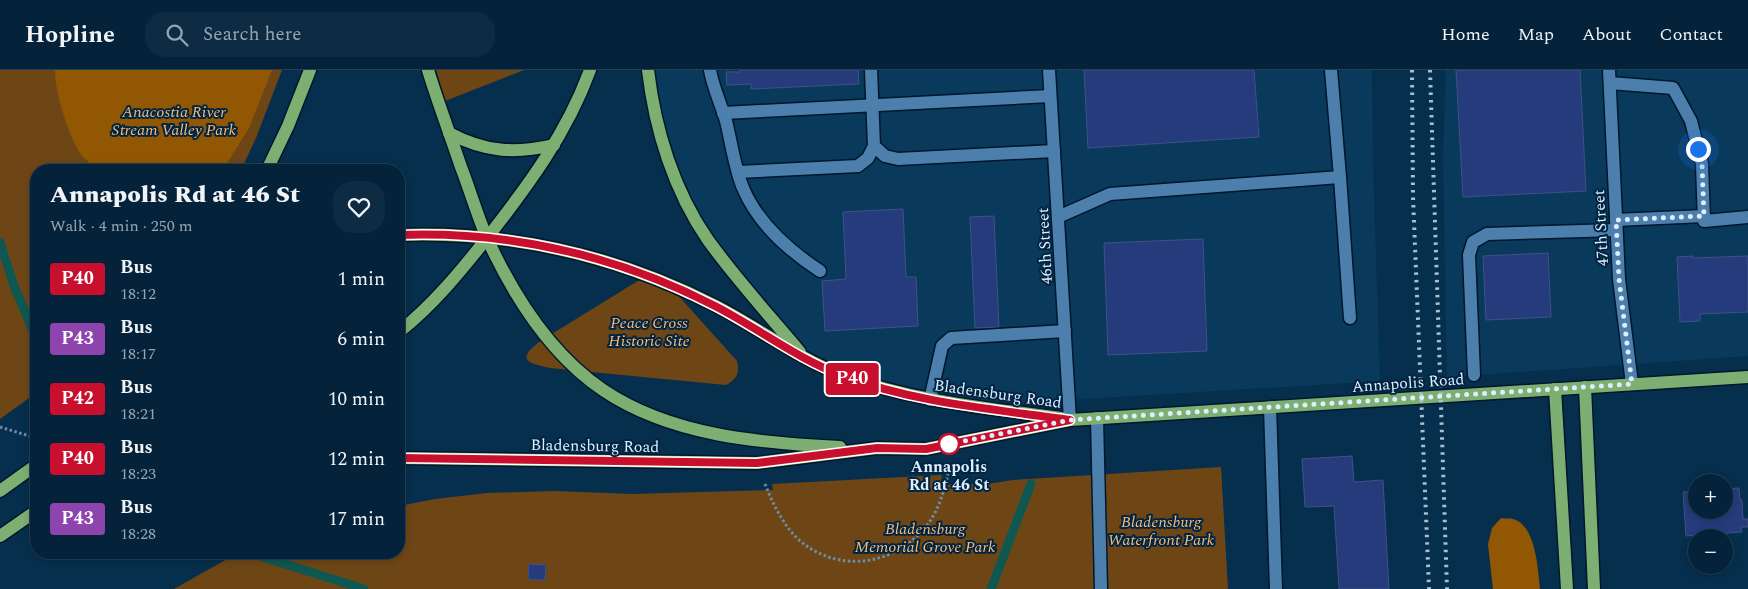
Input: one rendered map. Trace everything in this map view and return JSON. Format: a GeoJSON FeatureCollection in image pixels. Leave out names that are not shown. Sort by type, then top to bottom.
{"type":"FeatureCollection","features":[{"type":"Feature","properties":{"kind":"main road"},"geometry":{"type":"LineString","coordinates":[[270,164],[288,126],[310,70]]}},
{"type":"Feature","properties":{"kind":"main road"},"geometry":{"type":"LineString","coordinates":[[428,70],[487,238],[522,302],[557,349],[577,370],[604,390],[628,404],[654,416],[679,424],[727,436],[792,444],[877,448]]}},
{"type":"Feature","properties":{"kind":"main road"},"geometry":{"type":"LineString","coordinates":[[405,327],[440,295],[463,269],[532,179],[554,145],[590,70]]}},
{"type":"Feature","properties":{"kind":"main road"},"geometry":{"type":"LineString","coordinates":[[648,70],[656,115],[668,158],[694,218],[724,261],[806,359]]}},
{"type":"Feature","properties":{"kind":"main road"},"geometry":{"type":"LineString","coordinates":[[449,133],[464,141],[492,149],[520,151],[554,145]]}},
{"type":"Feature","properties":{"kind":"main road","name":"Bladensburg Road"},"geometry":{"type":"LineString","coordinates":[[405,235],[442,234],[487,238],[558,248],[613,262],[646,274],[718,307],[806,359],[840,375],[930,400],[1070,420]]}},
{"type":"Feature","properties":{"kind":"main road","name":"Annapolis Road"},"geometry":{"type":"LineString","coordinates":[[1070,420],[1748,377]]}},
{"type":"Feature","properties":{"kind":"main road"},"geometry":{"type":"LineString","coordinates":[[1585,387],[1594,589]]}},
{"type":"Feature","properties":{"kind":"main road"},"geometry":{"type":"LineString","coordinates":[[1556,389],[1566,589]]}},
{"type":"Feature","properties":{"kind":"main road","name":"Bladensburg Road"},"geometry":{"type":"LineString","coordinates":[[405,458],[757,463],[877,448],[926,449],[1070,420]]}},
{"type":"Feature","properties":{"kind":"main road"},"geometry":{"type":"LineString","coordinates":[[3,489],[30,469]]}},
{"type":"Feature","properties":{"kind":"main road"},"geometry":{"type":"LineString","coordinates":[[0,536],[30,516]]}},
{"type":"Feature","properties":{"kind":"street"},"geometry":{"type":"LineString","coordinates":[[710,70],[712,84],[723,113],[742,188],[762,222],[795,255],[820,271]]}},
{"type":"Feature","properties":{"kind":"street"},"geometry":{"type":"LineString","coordinates":[[738,172],[858,166],[868,158],[874,146],[871,70]]}},
{"type":"Feature","properties":{"kind":"street","name":"46th Street"},"geometry":{"type":"LineString","coordinates":[[1049,70],[1070,420]]}},
{"type":"Feature","properties":{"kind":"street"},"geometry":{"type":"LineString","coordinates":[[1331,70],[1350,318]]}},
{"type":"Feature","properties":{"kind":"street","name":"47th Street"},"geometry":{"type":"LineString","coordinates":[[1609,70],[1619,279],[1632,384]]}},
{"type":"Feature","properties":{"kind":"street"},"geometry":{"type":"LineString","coordinates":[[1610,83],[1674,88],[1691,120],[1702,164],[1704,221],[1748,218]]}},
{"type":"Feature","properties":{"kind":"street"},"geometry":{"type":"LineString","coordinates":[[723,113],[1050,96]]}},
{"type":"Feature","properties":{"kind":"street"},"geometry":{"type":"LineString","coordinates":[[874,146],[885,156],[898,159],[1054,151]]}},
{"type":"Feature","properties":{"kind":"street"},"geometry":{"type":"LineString","coordinates":[[1058,217],[1110,194],[1340,177]]}},
{"type":"Feature","properties":{"kind":"street"},"geometry":{"type":"LineString","coordinates":[[1474,375],[1469,255],[1473,242],[1487,234],[1616,225],[1704,216]]}},
{"type":"Feature","properties":{"kind":"street"},"geometry":{"type":"LineString","coordinates":[[930,400],[942,346],[951,338],[1065,332]]}},
{"type":"Feature","properties":{"kind":"street"},"geometry":{"type":"LineString","coordinates":[[1270,407],[1276,589]]}},
{"type":"Feature","properties":{"kind":"street"},"geometry":{"type":"LineString","coordinates":[[1097,418],[1100,589]]}},
{"type":"Feature","properties":{"kind":"path"},"geometry":{"type":"LineString","coordinates":[[0,427],[30,436]]}},
{"type":"Feature","properties":{"kind":"path"},"geometry":{"type":"LineString","coordinates":[[765,484],[780,514],[799,540],[817,552],[833,558],[852,562],[865,562],[881,558],[914,539],[928,523],[938,507],[948,474]]}},
{"type":"Feature","properties":{"kind":"shaded area"},"geometry":{"type":"Polygon","coordinates":[[[648,70],[1372,70],[1380,381],[984,405],[930,400],[806,359],[742,282],[681,191],[648,70]]]}},
{"type":"Feature","properties":{"kind":"shaded area"},"geometry":{"type":"Polygon","coordinates":[[[1446,70],[1748,70],[1748,356],[1447,377],[1443,156],[1446,70]]]}},
{"type":"Feature","properties":{"kind":"green space","name":"Anacostia River Stream Valley Park"},"geometry":{"type":"Polygon","coordinates":[[[0,70],[282,70],[256,138],[244,164],[30,164],[30,397],[0,419],[0,70]]]}},
{"type":"Feature","properties":{"kind":"green space"},"geometry":{"type":"Polygon","coordinates":[[[55,70],[272,70],[249,128],[227,164],[90,164],[80,153],[71,136],[55,78],[55,70]]]}},
{"type":"Feature","properties":{"kind":"green space"},"geometry":{"type":"Polygon","coordinates":[[[436,70],[524,70],[445,101],[436,70]]]}},
{"type":"Feature","properties":{"kind":"green space","name":"Peace Cross Historic Site"},"geometry":{"type":"Polygon","coordinates":[[[641,279],[667,283],[737,361],[738,372],[733,380],[726,385],[550,368],[529,362],[527,355],[529,351],[542,340],[641,279]]]}},
{"type":"Feature","properties":{"kind":"green space","name":"Bladensburg Memorial Grove Park"},"geometry":{"type":"Polygon","coordinates":[[[1221,467],[1228,589],[174,589],[227,559],[405,559],[405,505],[435,499],[487,493],[555,491],[632,494],[773,490],[772,484],[942,475],[940,485],[994,483],[1013,480],[1221,467]]]}},
{"type":"Feature","properties":{"kind":"green space"},"geometry":{"type":"Polygon","coordinates":[[[1501,518],[1513,519],[1521,523],[1527,530],[1534,549],[1540,589],[1493,589],[1488,544],[1492,528],[1501,518]]]}},
{"type":"Feature","properties":{"kind":"building"},"geometry":{"type":"Polygon","coordinates":[[[740,70],[858,70],[859,84],[751,89],[751,84],[727,85],[726,72],[740,72],[740,70]]]}},
{"type":"Feature","properties":{"kind":"building"},"geometry":{"type":"Polygon","coordinates":[[[1084,70],[1254,70],[1259,137],[1088,148],[1084,70]]]}},
{"type":"Feature","properties":{"kind":"building"},"geometry":{"type":"Polygon","coordinates":[[[1456,70],[1580,70],[1586,191],[1463,197],[1456,70]]]}},
{"type":"Feature","properties":{"kind":"building"},"geometry":{"type":"Polygon","coordinates":[[[903,209],[906,277],[916,277],[918,326],[825,331],[822,281],[846,279],[843,212],[903,209]]]}},
{"type":"Feature","properties":{"kind":"building"},"geometry":{"type":"Polygon","coordinates":[[[994,216],[999,327],[975,328],[970,217],[994,216]]]}},
{"type":"Feature","properties":{"kind":"building"},"geometry":{"type":"Polygon","coordinates":[[[1203,239],[1207,351],[1108,355],[1104,243],[1203,239]]]}},
{"type":"Feature","properties":{"kind":"building"},"geometry":{"type":"Polygon","coordinates":[[[1548,253],[1551,317],[1486,320],[1483,256],[1548,253]]]}},
{"type":"Feature","properties":{"kind":"building"},"geometry":{"type":"Polygon","coordinates":[[[1693,256],[1693,258],[1748,256],[1748,312],[1700,314],[1700,321],[1680,322],[1677,257],[1693,256]]]}},
{"type":"Feature","properties":{"kind":"building"},"geometry":{"type":"Polygon","coordinates":[[[1352,456],[1354,482],[1383,480],[1389,589],[1339,589],[1334,506],[1305,507],[1302,459],[1352,456]]]}},
{"type":"Feature","properties":{"kind":"building"},"geometry":{"type":"Polygon","coordinates":[[[1733,488],[1739,488],[1743,519],[1748,519],[1748,527],[1741,527],[1742,532],[1733,533],[1733,529],[1688,529],[1688,536],[1686,536],[1683,492],[1688,492],[1688,519],[1733,519],[1733,488]]]}},
{"type":"Feature","properties":{"kind":"building"},"geometry":{"type":"Polygon","coordinates":[[[529,564],[546,565],[545,580],[528,579],[529,564]]]}},
{"type":"Feature","properties":{"kind":"waterway"},"geometry":{"type":"LineString","coordinates":[[0,242],[14,286],[30,324]]}},
{"type":"Feature","properties":{"kind":"waterway"},"geometry":{"type":"LineString","coordinates":[[991,589],[1031,484]]}},
{"type":"Feature","properties":{"kind":"waterway"},"geometry":{"type":"LineString","coordinates":[[269,559],[364,589]]}},
{"type":"Feature","properties":{"kind":"railway"},"geometry":{"type":"LineString","coordinates":[[1412,70],[1413,197],[1429,589]]}},
{"type":"Feature","properties":{"kind":"railway"},"geometry":{"type":"LineString","coordinates":[[1430,70],[1447,589]]}},
{"type":"Feature","properties":{"kind":"bus line","name":"P40"},"geometry":{"type":"LineString","coordinates":[[405,235],[442,234],[531,243],[613,262],[680,288],[718,307],[806,359],[840,375],[930,400],[1070,420],[926,449],[877,448],[757,463],[405,458]]}},
{"type":"Feature","properties":{"kind":"place","name":"Annapolis Rd at 46 St"},"geometry":{"type":"Point","coordinates":[949,444]}},
{"type":"Feature","properties":{"kind":"route"},"geometry":{"type":"LineString","coordinates":[[949,444],[944,445],[1070,420],[1632,384],[1619,279],[1616,220],[1704,216],[1702,164],[1698,149]]}},
{"type":"Feature","properties":{"kind":"park label","name":"Bladensburg Waterfront Park"},"geometry":{"type":"Point","coordinates":[1161,530]}}]}
